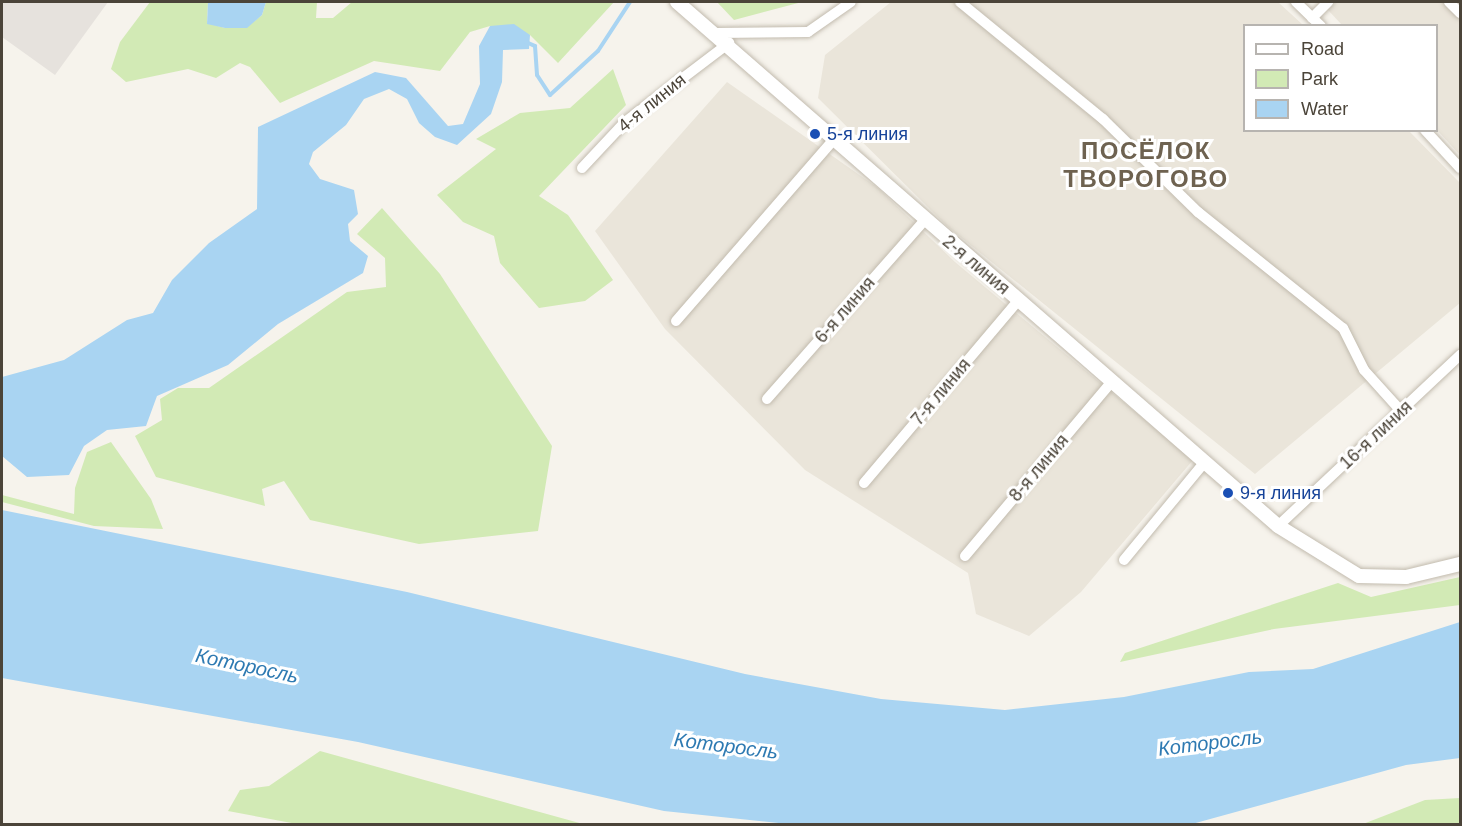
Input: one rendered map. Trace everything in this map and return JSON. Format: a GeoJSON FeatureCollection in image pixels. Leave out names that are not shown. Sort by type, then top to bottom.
{"type":"FeatureCollection","features":[{"type":"Feature","properties":{"kind":"street","name":"2-я линия"},"geometry":{"type":"LineString","coordinates":[[677,2],[729,43],[924,221],[1113,380],[1204,463],[1278,526]]}},
{"type":"Feature","properties":{"kind":"street"},"geometry":{"type":"LineString","coordinates":[[717,33],[808,32],[851,2]]}},
{"type":"Feature","properties":{"kind":"street"},"geometry":{"type":"LineString","coordinates":[[960,2],[1103,119],[1198,212],[1343,327],[1364,370],[1401,411]]}},
{"type":"Feature","properties":{"kind":"street"},"geometry":{"type":"LineString","coordinates":[[1296,2],[1316,22],[1328,2]]}},
{"type":"Feature","properties":{"kind":"street"},"geometry":{"type":"LineString","coordinates":[[1449,2],[1461,14]]}},
{"type":"Feature","properties":{"kind":"street","name":"4-я линия"},"geometry":{"type":"LineString","coordinates":[[582,168],[625,122],[729,43]]}},
{"type":"Feature","properties":{"kind":"street"},"geometry":{"type":"LineString","coordinates":[[1427,132],[1461,168]]}},
{"type":"Feature","properties":{"kind":"street"},"geometry":{"type":"LineString","coordinates":[[676,321],[834,139]]}},
{"type":"Feature","properties":{"kind":"street","name":"6-я линия"},"geometry":{"type":"LineString","coordinates":[[767,399],[924,221]]}},
{"type":"Feature","properties":{"kind":"street","name":"7-я линия"},"geometry":{"type":"LineString","coordinates":[[864,483],[1018,301]]}},
{"type":"Feature","properties":{"kind":"street","name":"16-я линия"},"geometry":{"type":"LineString","coordinates":[[1278,526],[1461,355]]}},
{"type":"Feature","properties":{"kind":"street","name":"8-я линия"},"geometry":{"type":"LineString","coordinates":[[965,556],[1113,380]]}},
{"type":"Feature","properties":{"kind":"street"},"geometry":{"type":"LineString","coordinates":[[1124,560],[1204,463]]}},
{"type":"Feature","properties":{"kind":"street"},"geometry":{"type":"LineString","coordinates":[[1278,526],[1359,576],[1406,577],[1461,564]]}},
{"type":"Feature","properties":{"kind":"shaded area"},"geometry":{"type":"Polygon","coordinates":[[[2,2],[108,2],[55,75],[2,37],[2,2]]]}},
{"type":"Feature","properties":{"kind":"shaded area"},"geometry":{"type":"Polygon","coordinates":[[[891,2],[1278,2],[1302,24],[1243,24],[1243,132],[1410,132],[1460,183],[1460,303],[1255,474],[947,226],[818,98],[825,55],[891,2]]]}},
{"type":"Feature","properties":{"kind":"shaded area"},"geometry":{"type":"Polygon","coordinates":[[[1336,2],[1460,2],[1460,155],[1438,131],[1438,24],[1341,24],[1328,10],[1336,2]]]}},
{"type":"Feature","properties":{"kind":"shaded area"},"geometry":{"type":"Polygon","coordinates":[[[727,82],[878,188],[955,262],[1193,460],[1081,592],[1029,636],[976,614],[968,573],[805,470],[665,329],[595,231],[727,82]]]}},
{"type":"Feature","properties":{"kind":"green space"},"geometry":{"type":"Polygon","coordinates":[[[150,2],[208,2],[207,23],[225,28],[247,27],[262,15],[266,2],[317,2],[316,18],[333,18],[352,2],[614,2],[558,63],[530,35],[490,26],[470,32],[440,71],[374,61],[280,103],[250,67],[240,63],[216,78],[188,69],[126,82],[111,69],[120,42],[150,2]]]}},
{"type":"Feature","properties":{"kind":"green space"},"geometry":{"type":"Polygon","coordinates":[[[717,2],[802,2],[734,20],[717,2]]]}},
{"type":"Feature","properties":{"kind":"green space"},"geometry":{"type":"Polygon","coordinates":[[[613,69],[626,105],[539,196],[568,215],[613,280],[585,301],[539,308],[500,263],[494,236],[463,222],[437,195],[496,149],[476,139],[520,113],[570,108],[613,69]]]}},
{"type":"Feature","properties":{"kind":"green space"},"geometry":{"type":"Polygon","coordinates":[[[382,208],[440,274],[552,446],[538,531],[419,544],[310,520],[284,481],[262,489],[265,506],[156,477],[135,436],[162,420],[160,399],[178,388],[209,388],[347,292],[386,287],[385,258],[357,234],[382,208]]]}},
{"type":"Feature","properties":{"kind":"green space"},"geometry":{"type":"Polygon","coordinates":[[[111,442],[151,499],[163,529],[94,526],[2,502],[2,495],[74,514],[75,488],[87,452],[111,442]]]}},
{"type":"Feature","properties":{"kind":"green space"},"geometry":{"type":"Polygon","coordinates":[[[1460,577],[1460,605],[1274,629],[1120,662],[1125,653],[1338,583],[1371,597],[1460,577]]]}},
{"type":"Feature","properties":{"kind":"green space"},"geometry":{"type":"Polygon","coordinates":[[[320,751],[583,824],[297,824],[228,811],[240,790],[269,786],[320,751]]]}},
{"type":"Feature","properties":{"kind":"green space"},"geometry":{"type":"Polygon","coordinates":[[[1460,798],[1460,824],[1363,824],[1425,800],[1460,798]]]}},
{"type":"Feature","properties":{"kind":"water"},"geometry":{"type":"Polygon","coordinates":[[[208,2],[266,2],[262,15],[247,28],[225,28],[207,24],[208,2]]]}},
{"type":"Feature","properties":{"kind":"water"},"geometry":{"type":"Polygon","coordinates":[[[514,24],[530,35],[529,49],[503,50],[502,82],[491,114],[457,145],[435,137],[419,123],[407,99],[389,89],[364,99],[346,125],[313,152],[309,164],[320,179],[354,190],[358,214],[348,224],[350,241],[368,256],[363,273],[278,324],[228,365],[157,396],[146,426],[107,430],[84,446],[69,475],[27,477],[2,456],[2,377],[64,360],[127,320],[153,313],[172,280],[209,243],[257,209],[258,127],[375,72],[406,78],[448,126],[463,124],[480,84],[479,46],[490,26],[514,24]]]}},
{"type":"Feature","properties":{"kind":"water","name":"Которосль"},"geometry":{"type":"Polygon","coordinates":[[[2,510],[407,592],[745,674],[881,699],[1005,710],[1124,697],[1249,672],[1313,669],[1460,622],[1460,758],[1406,765],[1192,824],[788,824],[664,811],[358,742],[2,678],[2,510]]]}},
{"type":"Feature","properties":{"kind":"waterway"},"geometry":{"type":"LineString","coordinates":[[526,42],[535,46],[537,75],[550,95],[598,51],[630,2]]}},
{"type":"Feature","properties":{"kind":"place","name":"5-я линия"},"geometry":{"type":"Point","coordinates":[815,134]}},
{"type":"Feature","properties":{"kind":"place","name":"9-я линия"},"geometry":{"type":"Point","coordinates":[1228,493]}},
{"type":"Feature","properties":{"kind":"district","name":"ПОСЁЛОК ТВОРОГОВО"},"geometry":{"type":"Point","coordinates":[1146,165]}}]}
